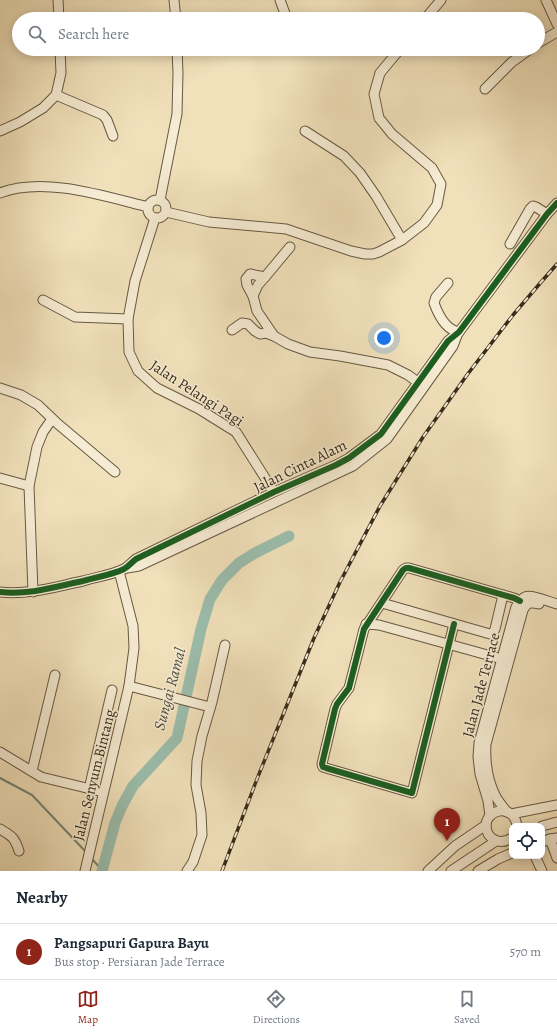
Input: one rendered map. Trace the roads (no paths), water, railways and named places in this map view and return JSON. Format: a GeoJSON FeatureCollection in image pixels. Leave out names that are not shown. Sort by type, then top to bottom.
{"type":"FeatureCollection","features":[{"type":"Feature","properties":{"kind":"street"},"geometry":{"type":"LineString","coordinates":[[58,0],[59,12]]}},
{"type":"Feature","properties":{"kind":"street"},"geometry":{"type":"LineString","coordinates":[[174,0],[175,12]]}},
{"type":"Feature","properties":{"kind":"street"},"geometry":{"type":"LineString","coordinates":[[277,0],[281,12]]}},
{"type":"Feature","properties":{"kind":"street"},"geometry":{"type":"LineString","coordinates":[[280,0],[284,12]]}},
{"type":"Feature","properties":{"kind":"street"},"geometry":{"type":"LineString","coordinates":[[431,12],[441,0]]}},
{"type":"Feature","properties":{"kind":"street"},"geometry":{"type":"LineString","coordinates":[[546,0],[557,24]]}},
{"type":"Feature","properties":{"kind":"street"},"geometry":{"type":"LineString","coordinates":[[545,39],[557,32]]}},
{"type":"Feature","properties":{"kind":"street"},"geometry":{"type":"LineString","coordinates":[[0,131],[20,122],[43,108],[56,95],[61,73],[60,56]]}},
{"type":"Feature","properties":{"kind":"street"},"geometry":{"type":"LineString","coordinates":[[160,200],[177,114],[177,56]]}},
{"type":"Feature","properties":{"kind":"street"},"geometry":{"type":"LineString","coordinates":[[166,212],[210,222],[286,229],[351,251],[365,254],[379,252],[402,240],[424,223],[437,205],[441,184],[432,168],[392,134],[379,118],[374,94],[380,73],[394,56]]}},
{"type":"Feature","properties":{"kind":"street"},"geometry":{"type":"LineString","coordinates":[[485,89],[512,62],[520,56]]}},
{"type":"Feature","properties":{"kind":"street"},"geometry":{"type":"LineString","coordinates":[[56,95],[103,115],[107,120],[113,136]]}},
{"type":"Feature","properties":{"kind":"street"},"geometry":{"type":"LineString","coordinates":[[305,131],[344,156],[360,174],[376,196],[402,240]]}},
{"type":"Feature","properties":{"kind":"street"},"geometry":{"type":"LineString","coordinates":[[0,193],[24,187],[60,187],[148,207]]}},
{"type":"Feature","properties":{"kind":"street"},"geometry":{"type":"LineString","coordinates":[[157,199],[163,201],[166,206],[166,212],[162,216],[155,218],[148,213],[148,207],[151,202],[157,199]]}},
{"type":"Feature","properties":{"kind":"street","name":"Jalan Cinta Alam"},"geometry":{"type":"LineString","coordinates":[[0,592],[33,592],[139,566],[353,466],[387,439],[448,341],[459,332],[547,214],[557,203]]}},
{"type":"Feature","properties":{"kind":"street"},"geometry":{"type":"LineString","coordinates":[[510,244],[533,206],[547,214]]}},
{"type":"Feature","properties":{"kind":"street","name":"Jalan Pelangi Pagi"},"geometry":{"type":"LineString","coordinates":[[155,218],[135,281],[128,320],[129,352],[138,372],[157,388],[199,409],[236,432],[274,492]]}},
{"type":"Feature","properties":{"kind":"street"},"geometry":{"type":"LineString","coordinates":[[253,296],[258,285],[290,247]]}},
{"type":"Feature","properties":{"kind":"street"},"geometry":{"type":"LineString","coordinates":[[265,277],[250,274],[246,279],[257,311],[274,336]]}},
{"type":"Feature","properties":{"kind":"street"},"geometry":{"type":"LineString","coordinates":[[448,283],[436,297],[434,303],[448,327],[459,332]]}},
{"type":"Feature","properties":{"kind":"street"},"geometry":{"type":"LineString","coordinates":[[43,300],[75,317],[128,320]]}},
{"type":"Feature","properties":{"kind":"street"},"geometry":{"type":"LineString","coordinates":[[232,330],[242,323],[248,324],[255,332],[260,334],[266,333],[288,344],[310,352],[388,365],[408,374],[422,385]]}},
{"type":"Feature","properties":{"kind":"street","name":"Jalan Cinta Alam"},"geometry":{"type":"LineString","coordinates":[[123,569],[136,559],[274,492],[343,462],[381,434],[422,385]]}},
{"type":"Feature","properties":{"kind":"street"},"geometry":{"type":"LineString","coordinates":[[0,388],[21,395],[38,405],[52,419],[115,472]]}},
{"type":"Feature","properties":{"kind":"street"},"geometry":{"type":"LineString","coordinates":[[33,592],[29,486],[37,447],[42,432],[52,419]]}},
{"type":"Feature","properties":{"kind":"street"},"geometry":{"type":"LineString","coordinates":[[0,478],[29,486]]}},
{"type":"Feature","properties":{"kind":"street"},"geometry":{"type":"LineString","coordinates":[[454,624],[412,793],[323,767],[322,764],[335,709],[349,688],[362,634],[366,624],[382,603],[400,574],[406,568],[514,598],[520,601],[524,597],[531,596],[557,604]]}},
{"type":"Feature","properties":{"kind":"street","name":"Jalan Senyum Bintang"},"geometry":{"type":"LineString","coordinates":[[84,871],[129,686],[134,648],[133,626],[123,569]]}},
{"type":"Feature","properties":{"kind":"street"},"geometry":{"type":"LineString","coordinates":[[382,603],[490,634],[495,630],[503,595]]}},
{"type":"Feature","properties":{"kind":"street","name":"Jalan Jade Terrace"},"geometry":{"type":"LineString","coordinates":[[490,816],[488,800],[480,774],[478,757],[479,743],[516,607],[520,601]]}},
{"type":"Feature","properties":{"kind":"street","name":"Jalan Jade Terrace"},"geometry":{"type":"LineString","coordinates":[[516,823],[496,798],[491,787],[487,773],[486,744],[525,605],[533,602],[557,608]]}},
{"type":"Feature","properties":{"kind":"street"},"geometry":{"type":"LineString","coordinates":[[366,624],[379,625],[502,659],[506,658],[511,653]]}},
{"type":"Feature","properties":{"kind":"street"},"geometry":{"type":"LineString","coordinates":[[187,871],[193,862],[202,835],[201,812],[196,785],[197,761],[208,706],[225,645]]}},
{"type":"Feature","properties":{"kind":"street"},"geometry":{"type":"LineString","coordinates":[[502,659],[507,670]]}},
{"type":"Feature","properties":{"kind":"street"},"geometry":{"type":"LineString","coordinates":[[32,771],[56,675]]}},
{"type":"Feature","properties":{"kind":"street"},"geometry":{"type":"LineString","coordinates":[[129,686],[208,706]]}},
{"type":"Feature","properties":{"kind":"street"},"geometry":{"type":"LineString","coordinates":[[89,789],[112,690]]}},
{"type":"Feature","properties":{"kind":"street"},"geometry":{"type":"LineString","coordinates":[[0,752],[41,777],[103,792]]}},
{"type":"Feature","properties":{"kind":"street"},"geometry":{"type":"LineString","coordinates":[[509,840],[501,842],[496,841],[486,830],[487,820],[494,813],[498,811],[509,813],[557,805]]}},
{"type":"Feature","properties":{"kind":"street"},"geometry":{"type":"LineString","coordinates":[[545,825],[557,822]]}},
{"type":"Feature","properties":{"kind":"street"},"geometry":{"type":"LineString","coordinates":[[428,871],[455,846],[486,825]]}},
{"type":"Feature","properties":{"kind":"street"},"geometry":{"type":"LineString","coordinates":[[0,829],[15,840],[19,851]]}},
{"type":"Feature","properties":{"kind":"street"},"geometry":{"type":"LineString","coordinates":[[550,840],[557,858]]}},
{"type":"Feature","properties":{"kind":"street"},"geometry":{"type":"LineString","coordinates":[[451,871],[496,841]]}},
{"type":"Feature","properties":{"kind":"street"},"geometry":{"type":"LineString","coordinates":[[478,871],[509,854]]}},
{"type":"Feature","properties":{"kind":"street"},"geometry":{"type":"LineString","coordinates":[[536,859],[542,871]]}},
{"type":"Feature","properties":{"kind":"waterway","name":"Sungai Ramal"},"geometry":{"type":"LineString","coordinates":[[102,871],[115,823],[133,786],[177,738],[201,629],[210,599],[222,580],[239,563],[289,536]]}},
{"type":"Feature","properties":{"kind":"waterway"},"geometry":{"type":"LineString","coordinates":[[0,778],[32,795],[85,851]]}},
{"type":"Feature","properties":{"kind":"waterway"},"geometry":{"type":"LineString","coordinates":[[92,859],[102,870]]}},
{"type":"Feature","properties":{"kind":"railway"},"geometry":{"type":"LineString","coordinates":[[222,871],[257,779],[314,638],[340,582],[380,506],[423,437],[467,375],[513,315],[557,264]]}},
{"type":"Feature","properties":{"kind":"place","name":"Pangsapuri Gapura Bayu"},"geometry":{"type":"Point","coordinates":[447,841]}}]}
